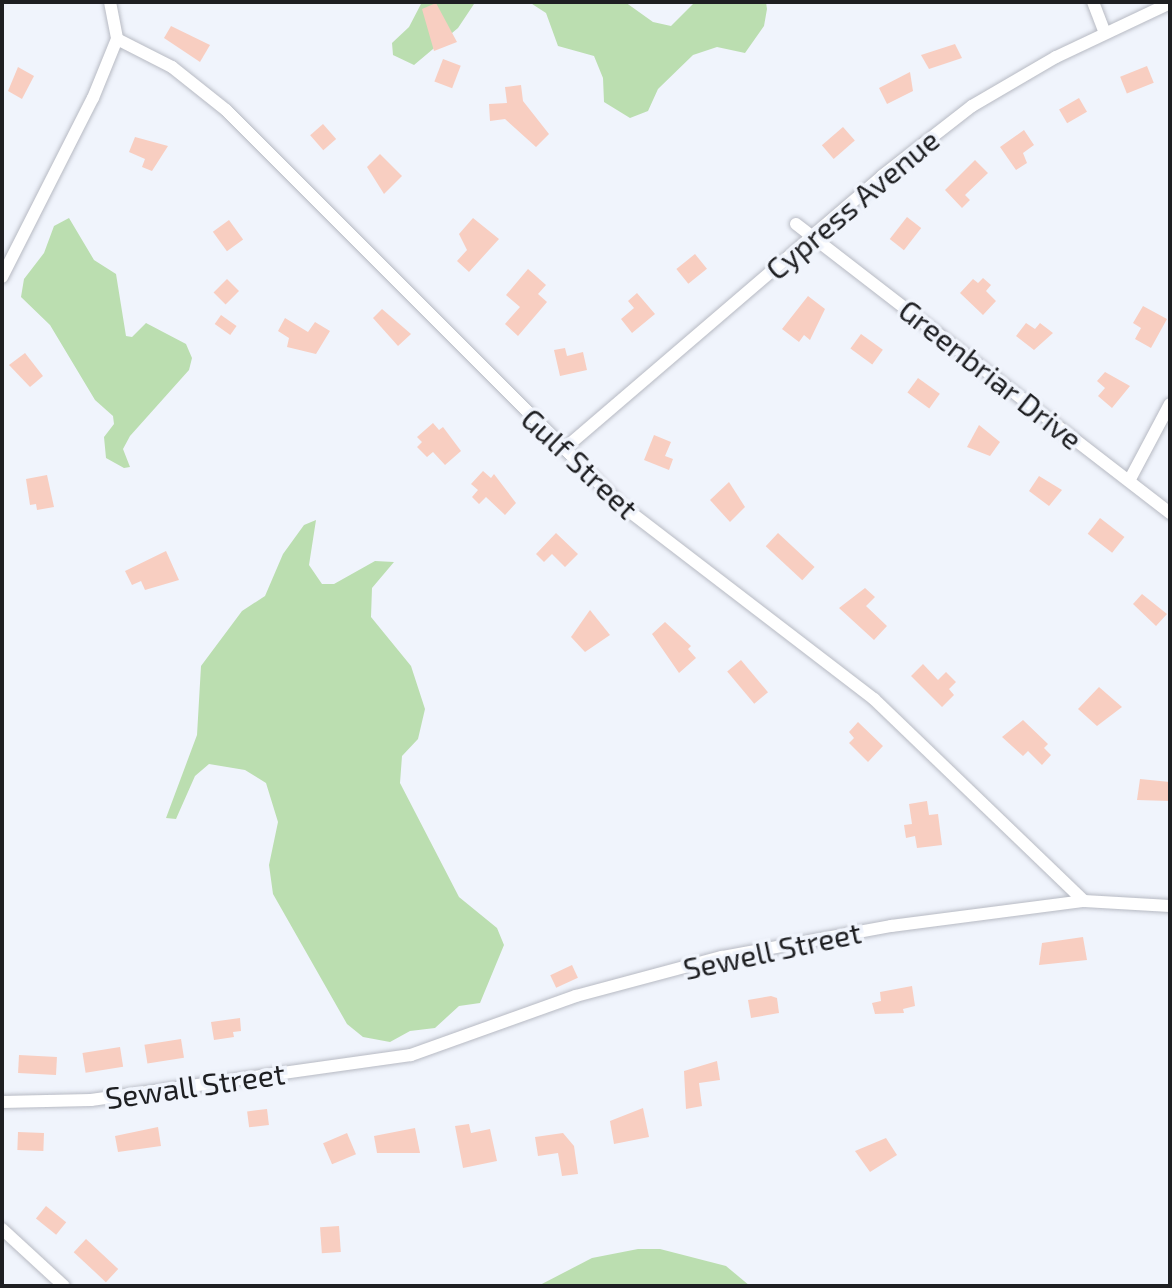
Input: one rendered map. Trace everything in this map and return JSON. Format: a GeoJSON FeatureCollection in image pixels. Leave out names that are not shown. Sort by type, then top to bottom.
{"type":"FeatureCollection","features":[{"type":"Feature","properties":{"kind":"street"},"geometry":{"type":"LineString","coordinates":[[2,277],[93,98],[117,39],[110,2]]}},
{"type":"Feature","properties":{"kind":"street"},"geometry":{"type":"LineString","coordinates":[[1093,2],[1105,33]]}},
{"type":"Feature","properties":{"kind":"street","name":"Cypress Avenue"},"geometry":{"type":"LineString","coordinates":[[564,449],[812,235],[972,106],[1105,33],[1170,3]]}},
{"type":"Feature","properties":{"kind":"street","name":"Gulf Street"},"geometry":{"type":"LineString","coordinates":[[117,39],[172,67],[226,110],[621,505],[874,699],[1084,901]]}},
{"type":"Feature","properties":{"kind":"street","name":"Greenbriar Drive"},"geometry":{"type":"LineString","coordinates":[[796,224],[1170,513]]}},
{"type":"Feature","properties":{"kind":"street"},"geometry":{"type":"LineString","coordinates":[[1129,481],[1170,404]]}},
{"type":"Feature","properties":{"kind":"street","name":"Sewell Street"},"geometry":{"type":"LineString","coordinates":[[386,1055],[444,1047],[576,996],[722,957],[961,914],[1084,901],[1170,906]]}},
{"type":"Feature","properties":{"kind":"street","name":"Sewall Street"},"geometry":{"type":"LineString","coordinates":[[2,1102],[91,1100],[386,1055]]}},
{"type":"Feature","properties":{"kind":"street"},"geometry":{"type":"LineString","coordinates":[[2,1229],[64,1286]]}},
{"type":"Feature","properties":{"kind":"green space"},"geometry":{"type":"Polygon","coordinates":[[[422,2],[487,2],[474,4],[458,28],[414,65],[393,55],[392,43],[409,27],[422,2]]]}},
{"type":"Feature","properties":{"kind":"green space"},"geometry":{"type":"Polygon","coordinates":[[[529,2],[625,2],[653,22],[671,26],[695,2],[766,2],[767,9],[764,26],[745,53],[717,47],[693,55],[658,89],[648,111],[630,118],[604,102],[603,78],[594,56],[558,46],[546,13],[529,2]]]}},
{"type":"Feature","properties":{"kind":"green space"},"geometry":{"type":"Polygon","coordinates":[[[69,218],[94,260],[116,274],[126,336],[132,337],[146,323],[186,344],[192,358],[189,370],[130,436],[123,449],[130,467],[124,468],[106,458],[104,437],[114,424],[113,416],[95,400],[50,325],[21,297],[24,279],[44,253],[54,226],[69,218]]]}},
{"type":"Feature","properties":{"kind":"green space"},"geometry":{"type":"Polygon","coordinates":[[[316,520],[309,565],[322,584],[334,584],[375,561],[394,562],[372,588],[371,617],[411,666],[425,709],[418,739],[402,756],[400,783],[459,897],[497,928],[504,945],[480,1003],[459,1006],[435,1028],[410,1031],[390,1042],[363,1037],[347,1024],[273,894],[269,865],[278,822],[266,783],[245,770],[209,764],[195,776],[176,819],[166,818],[197,735],[201,666],[242,611],[265,596],[283,554],[304,525],[316,520]]]}},
{"type":"Feature","properties":{"kind":"green space"},"geometry":{"type":"Polygon","coordinates":[[[638,1249],[660,1249],[726,1266],[750,1286],[538,1286],[592,1258],[638,1249]]]}},
{"type":"Feature","properties":{"kind":"building"},"geometry":{"type":"Polygon","coordinates":[[[436,3],[457,42],[434,51],[422,9],[436,3]]]}},
{"type":"Feature","properties":{"kind":"building"},"geometry":{"type":"Polygon","coordinates":[[[171,26],[210,45],[200,62],[164,38],[171,26]]]}},
{"type":"Feature","properties":{"kind":"building"},"geometry":{"type":"Polygon","coordinates":[[[955,44],[962,58],[929,69],[921,55],[955,44]]]}},
{"type":"Feature","properties":{"kind":"building"},"geometry":{"type":"Polygon","coordinates":[[[443,59],[461,66],[452,88],[434,81],[443,59]]]}},
{"type":"Feature","properties":{"kind":"building"},"geometry":{"type":"Polygon","coordinates":[[[1147,66],[1154,83],[1127,94],[1120,77],[1147,66]]]}},
{"type":"Feature","properties":{"kind":"building"},"geometry":{"type":"Polygon","coordinates":[[[18,67],[34,76],[22,99],[8,91],[18,67]]]}},
{"type":"Feature","properties":{"kind":"building"},"geometry":{"type":"Polygon","coordinates":[[[910,72],[913,91],[887,104],[879,88],[910,72]]]}},
{"type":"Feature","properties":{"kind":"building"},"geometry":{"type":"Polygon","coordinates":[[[521,85],[523,101],[549,134],[536,147],[505,119],[490,121],[489,104],[507,103],[505,87],[521,85]]]}},
{"type":"Feature","properties":{"kind":"building"},"geometry":{"type":"Polygon","coordinates":[[[1079,98],[1087,112],[1067,123],[1059,110],[1079,98]]]}},
{"type":"Feature","properties":{"kind":"building"},"geometry":{"type":"Polygon","coordinates":[[[323,124],[336,139],[323,150],[310,135],[323,124]]]}},
{"type":"Feature","properties":{"kind":"building"},"geometry":{"type":"Polygon","coordinates":[[[843,127],[855,141],[834,159],[822,145],[843,127]]]}},
{"type":"Feature","properties":{"kind":"building"},"geometry":{"type":"Polygon","coordinates":[[[1024,130],[1034,145],[1023,153],[1027,163],[1016,170],[1000,147],[1024,130]]]}},
{"type":"Feature","properties":{"kind":"building"},"geometry":{"type":"Polygon","coordinates":[[[135,137],[168,146],[152,171],[142,167],[145,159],[129,152],[135,137]]]}},
{"type":"Feature","properties":{"kind":"building"},"geometry":{"type":"Polygon","coordinates":[[[380,154],[402,176],[384,194],[367,167],[380,154]]]}},
{"type":"Feature","properties":{"kind":"building"},"geometry":{"type":"Polygon","coordinates":[[[975,160],[988,173],[965,195],[970,200],[962,208],[945,190],[975,160]]]}},
{"type":"Feature","properties":{"kind":"building"},"geometry":{"type":"Polygon","coordinates":[[[907,217],[921,228],[904,250],[890,239],[907,217]]]}},
{"type":"Feature","properties":{"kind":"building"},"geometry":{"type":"Polygon","coordinates":[[[473,218],[499,239],[469,272],[457,261],[467,250],[459,234],[473,218]]]}},
{"type":"Feature","properties":{"kind":"building"},"geometry":{"type":"Polygon","coordinates":[[[229,220],[243,239],[227,251],[213,232],[229,220]]]}},
{"type":"Feature","properties":{"kind":"building"},"geometry":{"type":"Polygon","coordinates":[[[695,254],[707,269],[688,284],[676,269],[695,254]]]}},
{"type":"Feature","properties":{"kind":"building"},"geometry":{"type":"Polygon","coordinates":[[[528,269],[546,285],[538,294],[547,302],[518,336],[505,324],[520,307],[506,295],[528,269]]]}},
{"type":"Feature","properties":{"kind":"building"},"geometry":{"type":"Polygon","coordinates":[[[983,278],[991,285],[986,291],[996,301],[983,315],[960,293],[973,279],[978,283],[983,278]]]}},
{"type":"Feature","properties":{"kind":"building"},"geometry":{"type":"Polygon","coordinates":[[[227,279],[239,291],[226,304],[214,292],[227,279]]]}},
{"type":"Feature","properties":{"kind":"building"},"geometry":{"type":"Polygon","coordinates":[[[637,293],[655,314],[632,333],[621,319],[634,308],[628,301],[637,293]]]}},
{"type":"Feature","properties":{"kind":"building"},"geometry":{"type":"Polygon","coordinates":[[[808,296],[825,309],[810,340],[804,335],[799,342],[782,329],[808,296]]]}},
{"type":"Feature","properties":{"kind":"building"},"geometry":{"type":"Polygon","coordinates":[[[1143,306],[1167,319],[1151,348],[1135,339],[1141,328],[1133,323],[1143,306]]]}},
{"type":"Feature","properties":{"kind":"building"},"geometry":{"type":"Polygon","coordinates":[[[382,309],[411,334],[398,346],[373,318],[382,309]]]}},
{"type":"Feature","properties":{"kind":"building"},"geometry":{"type":"Polygon","coordinates":[[[221,315],[237,326],[230,335],[215,324],[221,315]]]}},
{"type":"Feature","properties":{"kind":"building"},"geometry":{"type":"Polygon","coordinates":[[[285,318],[308,332],[315,322],[330,331],[316,354],[287,347],[289,338],[278,331],[285,318]]]}},
{"type":"Feature","properties":{"kind":"building"},"geometry":{"type":"Polygon","coordinates":[[[1026,323],[1035,329],[1040,323],[1053,333],[1034,350],[1016,336],[1026,323]]]}},
{"type":"Feature","properties":{"kind":"building"},"geometry":{"type":"Polygon","coordinates":[[[861,334],[883,350],[872,364],[850,349],[861,334]]]}},
{"type":"Feature","properties":{"kind":"building"},"geometry":{"type":"Polygon","coordinates":[[[565,348],[567,356],[583,352],[587,370],[560,376],[554,350],[565,348]]]}},
{"type":"Feature","properties":{"kind":"building"},"geometry":{"type":"Polygon","coordinates":[[[25,353],[43,376],[30,387],[9,365],[25,353]]]}},
{"type":"Feature","properties":{"kind":"building"},"geometry":{"type":"Polygon","coordinates":[[[1105,372],[1130,386],[1112,408],[1098,396],[1105,388],[1097,381],[1105,372]]]}},
{"type":"Feature","properties":{"kind":"building"},"geometry":{"type":"Polygon","coordinates":[[[918,378],[940,394],[929,408],[907,393],[918,378]]]}},
{"type":"Feature","properties":{"kind":"building"},"geometry":{"type":"Polygon","coordinates":[[[433,423],[439,430],[443,427],[461,451],[445,465],[433,452],[427,457],[417,447],[422,442],[417,437],[433,423]]]}},
{"type":"Feature","properties":{"kind":"building"},"geometry":{"type":"Polygon","coordinates":[[[979,425],[1000,442],[990,456],[967,447],[979,425]]]}},
{"type":"Feature","properties":{"kind":"building"},"geometry":{"type":"Polygon","coordinates":[[[654,435],[671,442],[665,456],[673,459],[669,470],[644,460],[654,435]]]}},
{"type":"Feature","properties":{"kind":"building"},"geometry":{"type":"Polygon","coordinates":[[[483,471],[491,478],[494,474],[516,503],[505,515],[486,497],[479,504],[472,497],[478,490],[471,484],[483,471]]]}},
{"type":"Feature","properties":{"kind":"building"},"geometry":{"type":"Polygon","coordinates":[[[47,475],[54,507],[37,510],[36,504],[30,505],[26,479],[47,475]]]}},
{"type":"Feature","properties":{"kind":"building"},"geometry":{"type":"Polygon","coordinates":[[[1039,476],[1062,490],[1049,506],[1029,491],[1039,476]]]}},
{"type":"Feature","properties":{"kind":"building"},"geometry":{"type":"Polygon","coordinates":[[[729,482],[745,507],[730,522],[710,500],[729,482]]]}},
{"type":"Feature","properties":{"kind":"building"},"geometry":{"type":"Polygon","coordinates":[[[1100,518],[1124,537],[1112,553],[1088,534],[1100,518]]]}},
{"type":"Feature","properties":{"kind":"building"},"geometry":{"type":"Polygon","coordinates":[[[556,533],[578,554],[565,567],[552,554],[544,562],[536,554],[556,533]]]}},
{"type":"Feature","properties":{"kind":"building"},"geometry":{"type":"Polygon","coordinates":[[[778,533],[815,567],[802,580],[766,546],[778,533]]]}},
{"type":"Feature","properties":{"kind":"building"},"geometry":{"type":"Polygon","coordinates":[[[166,551],[179,580],[145,590],[141,581],[132,585],[125,571],[166,551]]]}},
{"type":"Feature","properties":{"kind":"building"},"geometry":{"type":"Polygon","coordinates":[[[865,588],[875,597],[866,606],[887,626],[874,640],[839,608],[865,588]]]}},
{"type":"Feature","properties":{"kind":"building"},"geometry":{"type":"Polygon","coordinates":[[[1142,594],[1167,614],[1156,626],[1133,604],[1142,594]]]}},
{"type":"Feature","properties":{"kind":"building"},"geometry":{"type":"Polygon","coordinates":[[[590,610],[610,635],[585,652],[571,637],[590,610]]]}},
{"type":"Feature","properties":{"kind":"building"},"geometry":{"type":"Polygon","coordinates":[[[665,622],[691,646],[688,649],[696,658],[679,673],[652,634],[665,622]]]}},
{"type":"Feature","properties":{"kind":"building"},"geometry":{"type":"Polygon","coordinates":[[[741,660],[768,692],[754,704],[727,672],[741,660]]]}},
{"type":"Feature","properties":{"kind":"building"},"geometry":{"type":"Polygon","coordinates":[[[923,664],[938,680],[946,672],[956,682],[949,689],[954,695],[942,707],[911,676],[923,664]]]}},
{"type":"Feature","properties":{"kind":"building"},"geometry":{"type":"Polygon","coordinates":[[[1099,687],[1122,707],[1097,726],[1078,709],[1099,687]]]}},
{"type":"Feature","properties":{"kind":"building"},"geometry":{"type":"Polygon","coordinates":[[[1023,720],[1048,744],[1044,748],[1051,755],[1042,765],[1028,751],[1023,756],[1002,737],[1023,720]]]}},
{"type":"Feature","properties":{"kind":"building"},"geometry":{"type":"Polygon","coordinates":[[[858,722],[883,746],[868,762],[849,743],[854,738],[849,732],[858,722]]]}},
{"type":"Feature","properties":{"kind":"building"},"geometry":{"type":"Polygon","coordinates":[[[1140,779],[1170,782],[1170,801],[1137,800],[1140,779]]]}},
{"type":"Feature","properties":{"kind":"building"},"geometry":{"type":"Polygon","coordinates":[[[927,801],[929,815],[938,814],[942,845],[917,848],[915,836],[906,838],[904,825],[912,824],[909,804],[927,801]]]}},
{"type":"Feature","properties":{"kind":"building"},"geometry":{"type":"Polygon","coordinates":[[[1083,937],[1087,960],[1039,965],[1042,943],[1083,937]]]}},
{"type":"Feature","properties":{"kind":"building"},"geometry":{"type":"Polygon","coordinates":[[[572,965],[578,978],[556,988],[550,975],[572,965]]]}},
{"type":"Feature","properties":{"kind":"building"},"geometry":{"type":"Polygon","coordinates":[[[912,986],[915,1006],[903,1009],[904,1013],[875,1014],[872,1003],[881,1001],[880,992],[912,986]]]}},
{"type":"Feature","properties":{"kind":"building"},"geometry":{"type":"Polygon","coordinates":[[[771,996],[777,998],[779,1013],[751,1018],[748,1000],[771,996]]]}},
{"type":"Feature","properties":{"kind":"building"},"geometry":{"type":"Polygon","coordinates":[[[240,1018],[241,1031],[233,1032],[234,1037],[214,1040],[211,1022],[240,1018]]]}},
{"type":"Feature","properties":{"kind":"building"},"geometry":{"type":"Polygon","coordinates":[[[181,1039],[184,1058],[147,1064],[144,1045],[181,1039]]]}},
{"type":"Feature","properties":{"kind":"building"},"geometry":{"type":"Polygon","coordinates":[[[120,1047],[123,1067],[86,1073],[82,1053],[120,1047]]]}},
{"type":"Feature","properties":{"kind":"building"},"geometry":{"type":"Polygon","coordinates":[[[19,1055],[57,1057],[56,1075],[18,1073],[19,1055]]]}},
{"type":"Feature","properties":{"kind":"building"},"geometry":{"type":"Polygon","coordinates":[[[717,1061],[720,1080],[699,1083],[702,1106],[686,1109],[684,1071],[717,1061]]]}},
{"type":"Feature","properties":{"kind":"building"},"geometry":{"type":"Polygon","coordinates":[[[643,1108],[649,1137],[614,1144],[610,1121],[643,1108]]]}},
{"type":"Feature","properties":{"kind":"building"},"geometry":{"type":"Polygon","coordinates":[[[267,1109],[269,1125],[249,1127],[247,1111],[267,1109]]]}},
{"type":"Feature","properties":{"kind":"building"},"geometry":{"type":"Polygon","coordinates":[[[469,1124],[471,1133],[490,1129],[497,1161],[463,1168],[455,1126],[469,1124]]]}},
{"type":"Feature","properties":{"kind":"building"},"geometry":{"type":"Polygon","coordinates":[[[158,1127],[161,1146],[118,1152],[115,1136],[158,1127]]]}},
{"type":"Feature","properties":{"kind":"building"},"geometry":{"type":"Polygon","coordinates":[[[415,1128],[420,1153],[377,1153],[374,1136],[415,1128]]]}},
{"type":"Feature","properties":{"kind":"building"},"geometry":{"type":"Polygon","coordinates":[[[18,1132],[44,1133],[43,1151],[17,1150],[18,1132]]]}},
{"type":"Feature","properties":{"kind":"building"},"geometry":{"type":"Polygon","coordinates":[[[347,1133],[356,1154],[332,1164],[323,1143],[347,1133]]]}},
{"type":"Feature","properties":{"kind":"building"},"geometry":{"type":"Polygon","coordinates":[[[563,1133],[574,1146],[578,1174],[562,1176],[558,1153],[538,1156],[535,1137],[563,1133]]]}},
{"type":"Feature","properties":{"kind":"building"},"geometry":{"type":"Polygon","coordinates":[[[886,1138],[897,1155],[870,1172],[855,1151],[886,1138]]]}},
{"type":"Feature","properties":{"kind":"building"},"geometry":{"type":"Polygon","coordinates":[[[46,1206],[66,1222],[56,1235],[36,1218],[46,1206]]]}},
{"type":"Feature","properties":{"kind":"building"},"geometry":{"type":"Polygon","coordinates":[[[339,1226],[341,1252],[322,1253],[320,1227],[339,1226]]]}},
{"type":"Feature","properties":{"kind":"building"},"geometry":{"type":"Polygon","coordinates":[[[86,1239],[118,1269],[106,1282],[74,1252],[86,1239]]]}}]}
